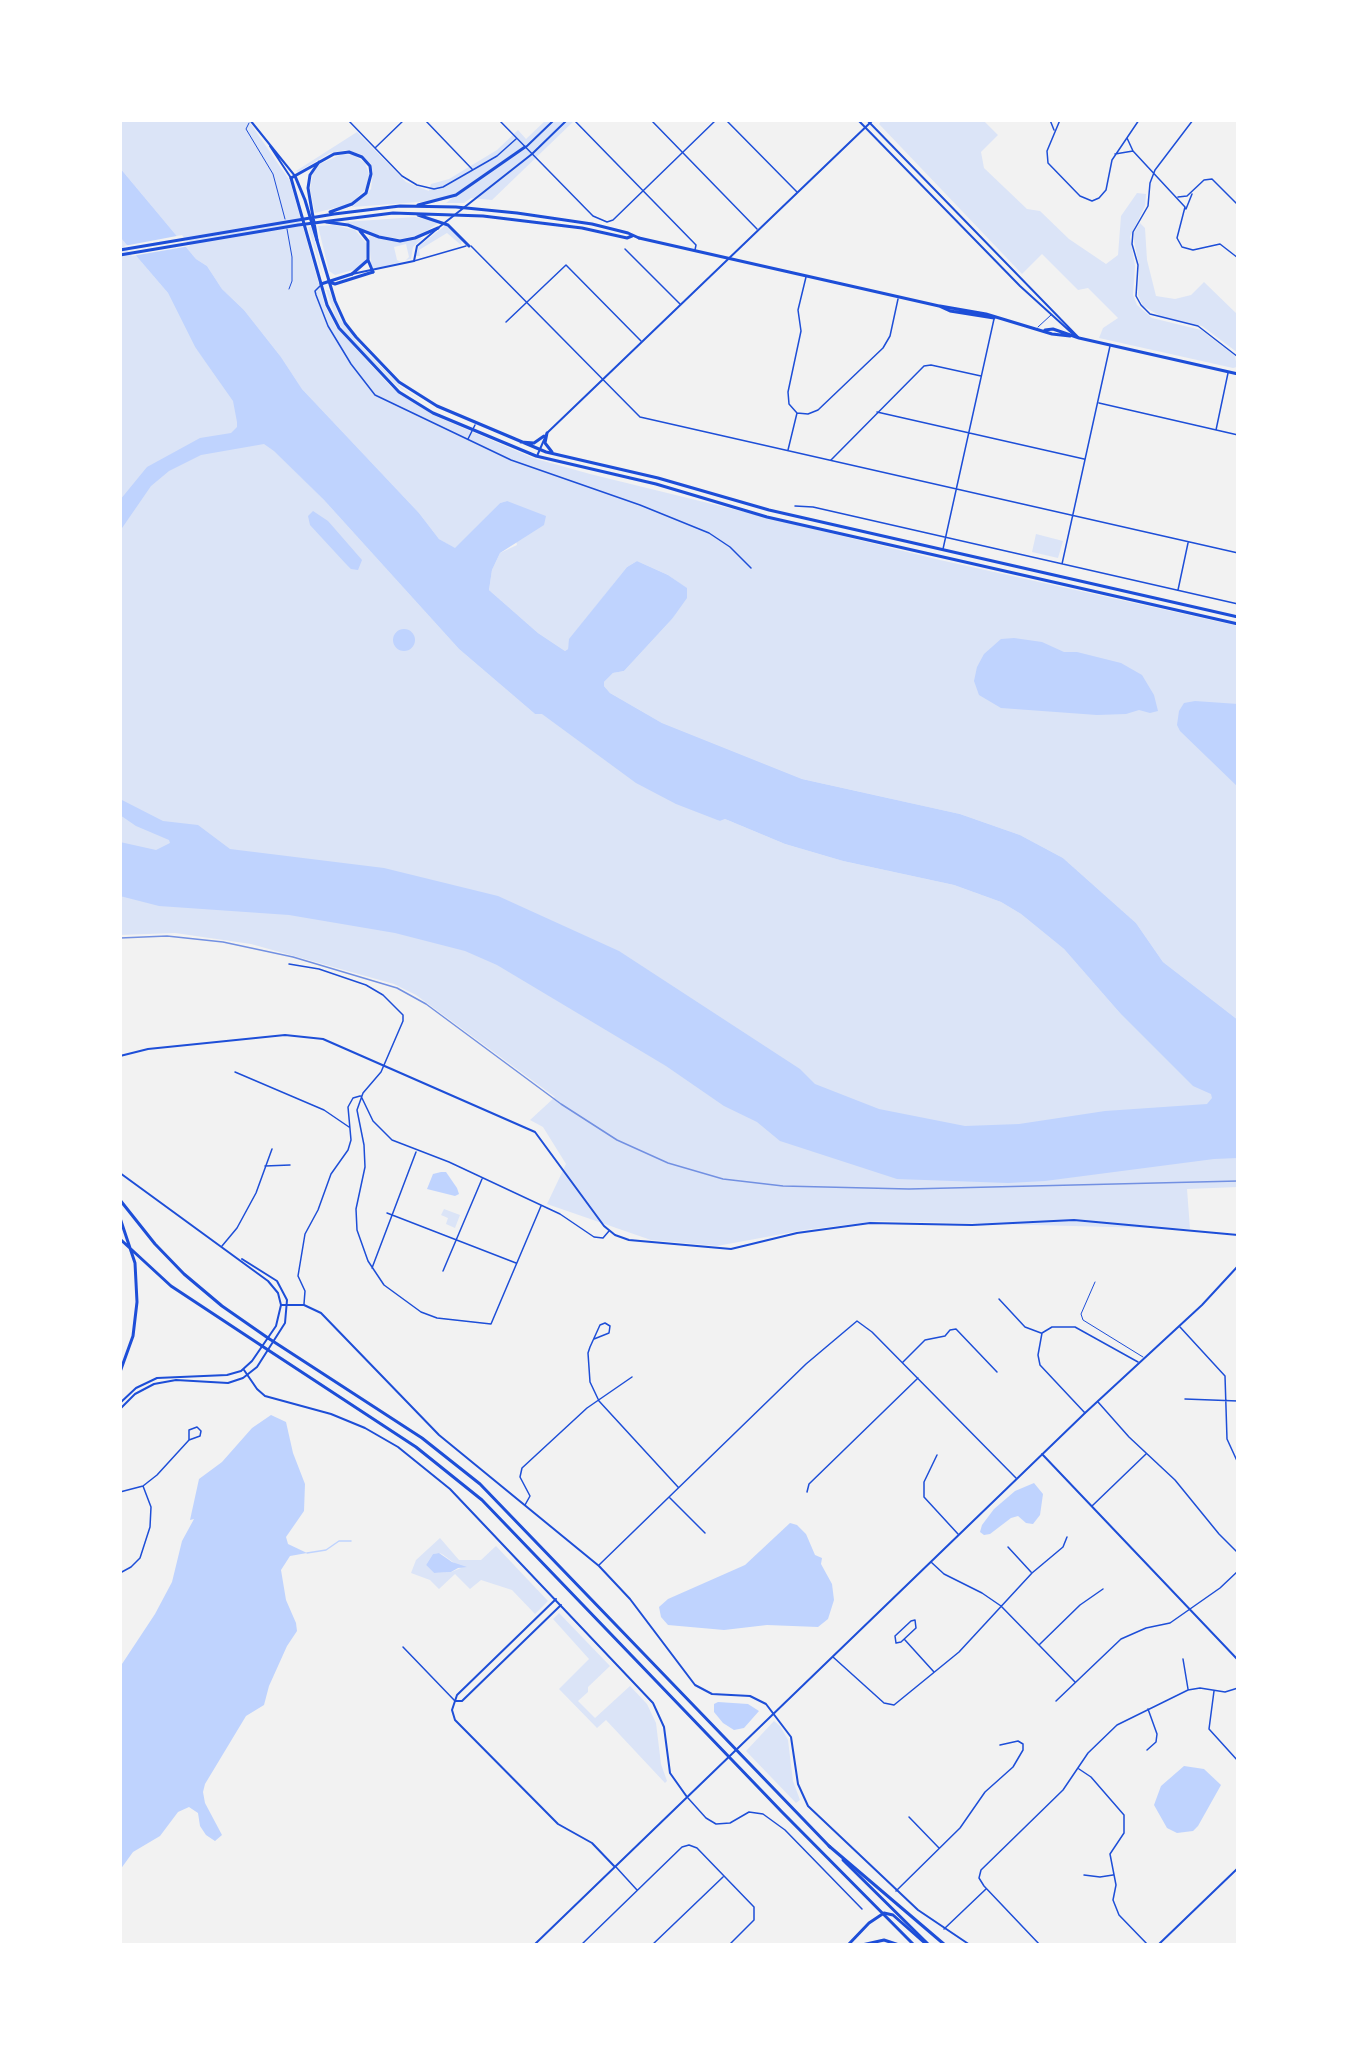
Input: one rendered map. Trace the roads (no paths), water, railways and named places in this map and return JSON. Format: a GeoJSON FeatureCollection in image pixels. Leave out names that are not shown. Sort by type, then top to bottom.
{"type":"FeatureCollection","features":[{"type":"Feature","properties":{"kind":"main road"},"geometry":{"type":"LineString","coordinates":[[414,206],[456,195],[525,147]]}},
{"type":"Feature","properties":{"kind":"main road"},"geometry":{"type":"LineString","coordinates":[[318,216],[356,202],[366,193],[372,178],[368,163],[354,154],[337,153],[291,178],[321,284],[333,317],[346,337],[399,392],[421,406],[473,430],[536,456],[656,484],[767,518],[1238,624]]}},
{"type":"Feature","properties":{"kind":"main road"},"geometry":{"type":"LineString","coordinates":[[309,207],[309,180],[320,161]]}},
{"type":"Feature","properties":{"kind":"main road"},"geometry":{"type":"LineString","coordinates":[[295,176],[309,207],[339,312],[352,332],[399,382],[425,401],[515,441],[556,454],[658,478],[769,510],[1238,617]]}},
{"type":"Feature","properties":{"kind":"main road"},"geometry":{"type":"LineString","coordinates":[[120,250],[318,216],[414,206],[456,207],[517,213],[592,224],[628,232],[639,238],[939,306],[950,311],[1045,330],[1053,329],[1079,338],[1238,374]]}},
{"type":"Feature","properties":{"kind":"main road"},"geometry":{"type":"LineString","coordinates":[[120,255],[324,221],[411,213],[483,216],[574,227],[627,238],[632,236]]}},
{"type":"Feature","properties":{"kind":"main road"},"geometry":{"type":"LineString","coordinates":[[411,213],[442,221],[469,246]]}},
{"type":"Feature","properties":{"kind":"main road"},"geometry":{"type":"LineString","coordinates":[[324,221],[400,241],[415,238],[438,228]]}},
{"type":"Feature","properties":{"kind":"main road"},"geometry":{"type":"LineString","coordinates":[[329,282],[335,284],[373,272],[368,260],[368,242],[356,228]]}},
{"type":"Feature","properties":{"kind":"main road"},"geometry":{"type":"LineString","coordinates":[[321,284],[352,274],[368,260]]}},
{"type":"Feature","properties":{"kind":"main road"},"geometry":{"type":"LineString","coordinates":[[515,441],[532,443],[546,435],[546,447],[556,454]]}},
{"type":"Feature","properties":{"kind":"main road"},"geometry":{"type":"LineString","coordinates":[[923,553],[937,554],[942,550]]}},
{"type":"Feature","properties":{"kind":"main road"},"geometry":{"type":"LineString","coordinates":[[942,550],[945,557],[967,563]]}},
{"type":"Feature","properties":{"kind":"main road"},"geometry":{"type":"LineString","coordinates":[[120,1200],[155,1244],[184,1274],[222,1306],[422,1438],[480,1484],[829,1846],[928,1945]]}},
{"type":"Feature","properties":{"kind":"main road"},"geometry":{"type":"LineString","coordinates":[[120,1218],[130,1245],[136,1282],[136,1316],[133,1336],[120,1372]]}},
{"type":"Feature","properties":{"kind":"main road"},"geometry":{"type":"LineString","coordinates":[[120,1239],[171,1286],[408,1441],[466,1486],[510,1527],[729,1757],[914,1945]]}},
{"type":"Feature","properties":{"kind":"main road"},"geometry":{"type":"LineString","coordinates":[[829,1846],[945,1945]]}},
{"type":"Feature","properties":{"kind":"main road"},"geometry":{"type":"LineString","coordinates":[[848,1945],[882,1914],[890,1913],[928,1945]]}},
{"type":"Feature","properties":{"kind":"main road"},"geometry":{"type":"LineString","coordinates":[[862,1945],[884,1940],[899,1945]]}},
{"type":"Feature","properties":{"kind":"street"},"geometry":{"type":"LineString","coordinates":[[251,120],[295,176]]}},
{"type":"Feature","properties":{"kind":"street"},"geometry":{"type":"LineString","coordinates":[[348,120],[402,176],[417,186],[434,189],[497,156],[516,138]]}},
{"type":"Feature","properties":{"kind":"street"},"geometry":{"type":"LineString","coordinates":[[375,148],[404,120]]}},
{"type":"Feature","properties":{"kind":"street"},"geometry":{"type":"LineString","coordinates":[[425,120],[473,170]]}},
{"type":"Feature","properties":{"kind":"street"},"geometry":{"type":"LineString","coordinates":[[499,120],[592,216],[602,221],[611,221],[716,120]]}},
{"type":"Feature","properties":{"kind":"street"},"geometry":{"type":"LineString","coordinates":[[525,147],[554,120]]}},
{"type":"Feature","properties":{"kind":"street"},"geometry":{"type":"LineString","coordinates":[[414,261],[417,246],[532,154],[567,120]]}},
{"type":"Feature","properties":{"kind":"street"},"geometry":{"type":"LineString","coordinates":[[574,120],[696,245],[695,250]]}},
{"type":"Feature","properties":{"kind":"street"},"geometry":{"type":"LineString","coordinates":[[651,120],[758,230]]}},
{"type":"Feature","properties":{"kind":"street"},"geometry":{"type":"LineString","coordinates":[[726,120],[797,193]]}},
{"type":"Feature","properties":{"kind":"street"},"geometry":{"type":"LineString","coordinates":[[858,120],[1051,315],[1079,338]]}},
{"type":"Feature","properties":{"kind":"street"},"geometry":{"type":"LineString","coordinates":[[1050,120],[1054,131]]}},
{"type":"Feature","properties":{"kind":"street"},"geometry":{"type":"LineString","coordinates":[[1060,120],[1047,151],[1048,163],[1085,200],[1095,200],[1104,193],[1114,155],[1139,120]]}},
{"type":"Feature","properties":{"kind":"street"},"geometry":{"type":"LineString","coordinates":[[1193,120],[1154,173],[1148,206],[1132,237],[1138,265],[1135,288],[1137,299],[1143,309],[1153,316],[1203,328],[1238,357]]}},
{"type":"Feature","properties":{"kind":"street"},"geometry":{"type":"LineString","coordinates":[[536,456],[546,435],[870,121],[1079,338]]}},
{"type":"Feature","properties":{"kind":"street"},"geometry":{"type":"LineString","coordinates":[[1127,137],[1133,151],[1177,197],[1185,207],[1185,211]]}},
{"type":"Feature","properties":{"kind":"street"},"geometry":{"type":"LineString","coordinates":[[267,141],[291,178]]}},
{"type":"Feature","properties":{"kind":"street"},"geometry":{"type":"LineString","coordinates":[[1114,155],[1133,151]]}},
{"type":"Feature","properties":{"kind":"street"},"geometry":{"type":"LineString","coordinates":[[1238,205],[1212,179],[1204,180],[1192,193],[1177,238],[1182,247],[1193,250],[1220,244],[1238,258]]}},
{"type":"Feature","properties":{"kind":"street"},"geometry":{"type":"LineString","coordinates":[[1177,197],[1192,193]]}},
{"type":"Feature","properties":{"kind":"street"},"geometry":{"type":"LineString","coordinates":[[352,274],[373,272],[469,246],[476,250],[640,417],[1238,553]]}},
{"type":"Feature","properties":{"kind":"street"},"geometry":{"type":"LineString","coordinates":[[625,249],[680,305]]}},
{"type":"Feature","properties":{"kind":"street"},"geometry":{"type":"LineString","coordinates":[[506,322],[566,265],[642,342]]}},
{"type":"Feature","properties":{"kind":"street"},"geometry":{"type":"LineString","coordinates":[[806,276],[798,310],[801,331],[788,396],[791,407],[797,412],[808,414],[818,410],[883,348],[890,336],[899,297]]}},
{"type":"Feature","properties":{"kind":"street"},"geometry":{"type":"LineString","coordinates":[[321,284],[315,291],[328,326],[370,390],[522,465],[640,505],[709,533],[730,547],[751,568]]}},
{"type":"Feature","properties":{"kind":"street"},"geometry":{"type":"LineString","coordinates":[[942,550],[994,318]]}},
{"type":"Feature","properties":{"kind":"street"},"geometry":{"type":"LineString","coordinates":[[1062,564],[1110,345]]}},
{"type":"Feature","properties":{"kind":"street"},"geometry":{"type":"LineString","coordinates":[[831,461],[877,412],[927,365],[981,376]]}},
{"type":"Feature","properties":{"kind":"street"},"geometry":{"type":"LineString","coordinates":[[1215,430],[1228,372]]}},
{"type":"Feature","properties":{"kind":"street"},"geometry":{"type":"LineString","coordinates":[[1098,403],[1238,435]]}},
{"type":"Feature","properties":{"kind":"street"},"geometry":{"type":"LineString","coordinates":[[788,451],[797,412]]}},
{"type":"Feature","properties":{"kind":"street"},"geometry":{"type":"LineString","coordinates":[[877,412],[1085,459]]}},
{"type":"Feature","properties":{"kind":"street"},"geometry":{"type":"LineString","coordinates":[[468,440],[476,423]]}},
{"type":"Feature","properties":{"kind":"street"},"geometry":{"type":"LineString","coordinates":[[795,506],[813,507],[1238,604]]}},
{"type":"Feature","properties":{"kind":"street"},"geometry":{"type":"LineString","coordinates":[[1178,590],[1188,542]]}},
{"type":"Feature","properties":{"kind":"street"},"geometry":{"type":"LineString","coordinates":[[289,964],[319,969],[366,985],[400,1009],[403,1022],[384,1065],[361,1096],[357,1110],[364,1145],[365,1167],[356,1218],[361,1244],[372,1268],[384,1285],[421,1312],[437,1318],[487,1325],[493,1321],[541,1206]]}},
{"type":"Feature","properties":{"kind":"street"},"geometry":{"type":"LineString","coordinates":[[120,1056],[147,1049],[298,1034],[324,1039],[536,1132],[609,1231],[629,1240],[730,1249],[797,1233],[890,1222],[972,1225],[1074,1220],[1238,1235]]}},
{"type":"Feature","properties":{"kind":"street"},"geometry":{"type":"LineString","coordinates":[[235,1072],[324,1110],[350,1128]]}},
{"type":"Feature","properties":{"kind":"street"},"geometry":{"type":"LineString","coordinates":[[304,1305],[305,1291],[298,1276],[305,1234],[318,1210],[331,1174],[348,1150],[350,1128],[348,1107],[352,1098],[361,1096]]}},
{"type":"Feature","properties":{"kind":"street"},"geometry":{"type":"LineString","coordinates":[[361,1096],[381,1131],[417,1151],[449,1162],[569,1218],[591,1236],[600,1238],[609,1231]]}},
{"type":"Feature","properties":{"kind":"street"},"geometry":{"type":"LineString","coordinates":[[222,1246],[237,1228],[256,1193],[272,1149]]}},
{"type":"Feature","properties":{"kind":"street"},"geometry":{"type":"LineString","coordinates":[[372,1268],[417,1151]]}},
{"type":"Feature","properties":{"kind":"street"},"geometry":{"type":"LineString","coordinates":[[264,1166],[290,1165]]}},
{"type":"Feature","properties":{"kind":"street"},"geometry":{"type":"LineString","coordinates":[[120,1173],[222,1246],[277,1281],[285,1293],[288,1305],[285,1323],[274,1342],[248,1376],[228,1383],[176,1380],[158,1383],[138,1392],[120,1409]]}},
{"type":"Feature","properties":{"kind":"street"},"geometry":{"type":"LineString","coordinates":[[443,1271],[482,1179]]}},
{"type":"Feature","properties":{"kind":"street"},"geometry":{"type":"LineString","coordinates":[[387,1213],[516,1263]]}},
{"type":"Feature","properties":{"kind":"street"},"geometry":{"type":"LineString","coordinates":[[120,1403],[136,1388],[158,1378],[227,1375],[244,1370],[279,1319],[281,1305],[274,1287],[240,1258]]}},
{"type":"Feature","properties":{"kind":"street"},"geometry":{"type":"LineString","coordinates":[[534,1945],[1143,1357],[1213,1295],[1238,1266]]}},
{"type":"Feature","properties":{"kind":"street"},"geometry":{"type":"LineString","coordinates":[[999,1299],[1026,1327],[1042,1334]]}},
{"type":"Feature","properties":{"kind":"street"},"geometry":{"type":"LineString","coordinates":[[281,1305],[304,1305],[321,1314],[439,1435],[599,1566],[630,1599],[695,1685],[711,1694],[755,1698],[775,1713],[791,1737],[798,1784],[808,1806],[896,1891],[944,1929],[970,1945]]}},
{"type":"Feature","properties":{"kind":"street"},"geometry":{"type":"LineString","coordinates":[[599,1566],[811,1359],[857,1321],[861,1321],[903,1362],[1017,1478]]}},
{"type":"Feature","properties":{"kind":"street"},"geometry":{"type":"LineString","coordinates":[[594,1339],[609,1333],[610,1326],[602,1323],[594,1339],[588,1353],[590,1382],[598,1401],[679,1488]]}},
{"type":"Feature","properties":{"kind":"street"},"geometry":{"type":"LineString","coordinates":[[1179,1326],[1219,1366],[1225,1376],[1227,1439],[1238,1463]]}},
{"type":"Feature","properties":{"kind":"street"},"geometry":{"type":"LineString","coordinates":[[1085,1413],[1040,1365],[1039,1349],[1042,1334],[1052,1327],[1075,1327],[1138,1362]]}},
{"type":"Feature","properties":{"kind":"street"},"geometry":{"type":"LineString","coordinates":[[903,1362],[926,1340],[945,1336],[950,1330],[956,1329],[997,1372]]}},
{"type":"Feature","properties":{"kind":"street"},"geometry":{"type":"LineString","coordinates":[[244,1370],[265,1396],[352,1422],[404,1451],[462,1500],[653,1703],[664,1728],[670,1773],[706,1818],[716,1824],[730,1823],[749,1812],[758,1812],[772,1820],[862,1909]]}},
{"type":"Feature","properties":{"kind":"street"},"geometry":{"type":"LineString","coordinates":[[525,1505],[530,1496],[520,1477],[522,1468],[581,1414],[632,1377]]}},
{"type":"Feature","properties":{"kind":"street"},"geometry":{"type":"LineString","coordinates":[[807,1492],[809,1484],[918,1378]]}},
{"type":"Feature","properties":{"kind":"street"},"geometry":{"type":"LineString","coordinates":[[1185,1399],[1238,1401]]}},
{"type":"Feature","properties":{"kind":"street"},"geometry":{"type":"LineString","coordinates":[[1098,1401],[1147,1454],[1175,1480],[1218,1534],[1238,1553]]}},
{"type":"Feature","properties":{"kind":"street"},"geometry":{"type":"LineString","coordinates":[[120,1492],[143,1486],[163,1470],[189,1440],[200,1436],[201,1431],[197,1427],[189,1430],[189,1440]]}},
{"type":"Feature","properties":{"kind":"street"},"geometry":{"type":"LineString","coordinates":[[1042,1454],[1238,1660]]}},
{"type":"Feature","properties":{"kind":"street"},"geometry":{"type":"LineString","coordinates":[[1092,1506],[1147,1454]]}},
{"type":"Feature","properties":{"kind":"street"},"geometry":{"type":"LineString","coordinates":[[937,1455],[924,1482],[924,1497],[958,1535]]}},
{"type":"Feature","properties":{"kind":"street"},"geometry":{"type":"LineString","coordinates":[[120,1573],[140,1558],[150,1527],[151,1508],[143,1486]]}},
{"type":"Feature","properties":{"kind":"street"},"geometry":{"type":"LineString","coordinates":[[670,1497],[705,1533]]}},
{"type":"Feature","properties":{"kind":"street"},"geometry":{"type":"LineString","coordinates":[[832,1657],[890,1707],[959,1652],[1032,1573],[1063,1547],[1067,1538]]}},
{"type":"Feature","properties":{"kind":"street"},"geometry":{"type":"LineString","coordinates":[[1008,1547],[1032,1573]]}},
{"type":"Feature","properties":{"kind":"street"},"geometry":{"type":"LineString","coordinates":[[930,1562],[944,1574],[982,1593],[1001,1606],[1075,1682]]}},
{"type":"Feature","properties":{"kind":"street"},"geometry":{"type":"LineString","coordinates":[[1056,1701],[1122,1639],[1146,1628],[1170,1623],[1220,1588],[1238,1571]]}},
{"type":"Feature","properties":{"kind":"street"},"geometry":{"type":"LineString","coordinates":[[1039,1644],[1080,1605],[1104,1589]]}},
{"type":"Feature","properties":{"kind":"street"},"geometry":{"type":"LineString","coordinates":[[556,1599],[457,1695],[452,1710],[455,1720],[558,1824],[592,1843],[638,1891]]}},
{"type":"Feature","properties":{"kind":"street"},"geometry":{"type":"LineString","coordinates":[[403,1647],[456,1701],[462,1701],[561,1605]]}},
{"type":"Feature","properties":{"kind":"street"},"geometry":{"type":"LineString","coordinates":[[915,1620],[916,1629],[905,1640],[896,1643],[894,1639],[911,1621],[915,1620]]}},
{"type":"Feature","properties":{"kind":"street"},"geometry":{"type":"LineString","coordinates":[[905,1640],[935,1672]]}},
{"type":"Feature","properties":{"kind":"street"},"geometry":{"type":"LineString","coordinates":[[1183,1659],[1188,1690]]}},
{"type":"Feature","properties":{"kind":"street"},"geometry":{"type":"LineString","coordinates":[[1040,1945],[986,1888],[979,1878],[981,1870],[1063,1790],[1088,1753],[1117,1725],[1188,1690],[1225,1692],[1238,1688]]}},
{"type":"Feature","properties":{"kind":"street"},"geometry":{"type":"LineString","coordinates":[[1214,1690],[1209,1729],[1238,1761]]}},
{"type":"Feature","properties":{"kind":"street"},"geometry":{"type":"LineString","coordinates":[[1147,1750],[1156,1742],[1157,1734],[1148,1708]]}},
{"type":"Feature","properties":{"kind":"street"},"geometry":{"type":"LineString","coordinates":[[896,1891],[960,1828],[985,1792],[1013,1767],[1023,1750],[1023,1744],[1018,1741],[1000,1745]]}},
{"type":"Feature","properties":{"kind":"street"},"geometry":{"type":"LineString","coordinates":[[1078,1769],[1091,1777],[1124,1815],[1124,1833],[1110,1854],[1114,1874],[1116,1910],[1148,1945]]}},
{"type":"Feature","properties":{"kind":"street"},"geometry":{"type":"LineString","coordinates":[[909,1817],[939,1848]]}},
{"type":"Feature","properties":{"kind":"street"},"geometry":{"type":"LineString","coordinates":[[582,1945],[682,1847],[689,1845],[697,1848],[754,1907],[754,1920],[729,1945]]}},
{"type":"Feature","properties":{"kind":"street"},"geometry":{"type":"LineString","coordinates":[[1158,1945],[1237,1869]]}},
{"type":"Feature","properties":{"kind":"street"},"geometry":{"type":"LineString","coordinates":[[1084,1875],[1100,1877],[1114,1874]]}},
{"type":"Feature","properties":{"kind":"street"},"geometry":{"type":"LineString","coordinates":[[652,1945],[724,1876]]}},
{"type":"Feature","properties":{"kind":"street"},"geometry":{"type":"LineString","coordinates":[[944,1929],[986,1888]]}},
{"type":"Feature","properties":{"kind":"lane"},"geometry":{"type":"LineString","coordinates":[[251,120],[246,129],[265,156],[280,191],[292,257],[292,281],[289,289]]}},
{"type":"Feature","properties":{"kind":"lane"},"geometry":{"type":"LineString","coordinates":[[1036,328],[1055,312]]}},
{"type":"Feature","properties":{"kind":"lane"},"geometry":{"type":"LineString","coordinates":[[1095,1282],[1081,1314],[1083,1320],[1143,1357]]}},
{"type":"Feature","properties":{"kind":"water"},"geometry":{"type":"Polygon","coordinates":[[[120,168],[196,259],[207,266],[222,289],[244,310],[281,357],[302,389],[419,513],[439,539],[455,548],[500,503],[507,501],[546,516],[544,525],[500,553],[492,570],[489,590],[538,633],[565,651],[568,649],[569,639],[627,567],[637,561],[668,575],[687,588],[687,598],[672,619],[624,671],[613,673],[604,682],[604,686],[610,693],[662,723],[802,779],[960,814],[1020,835],[1063,858],[1136,923],[1163,962],[1238,1020],[1238,1158],[1214,1159],[1045,1181],[1008,1183],[897,1179],[780,1141],[757,1122],[724,1106],[666,1066],[497,965],[465,951],[395,933],[289,915],[159,906],[120,896],[120,842],[156,850],[170,843],[169,840],[136,826],[120,815],[120,799],[163,821],[198,825],[230,849],[384,868],[498,896],[619,951],[800,1069],[815,1084],[879,1109],[965,1126],[1019,1124],[1105,1111],[1207,1104],[1212,1098],[1211,1094],[1193,1086],[1119,1012],[1064,949],[1021,914],[1001,902],[954,885],[843,861],[785,844],[725,819],[720,821],[676,804],[636,783],[542,714],[535,714],[459,649],[324,500],[264,444],[201,455],[169,471],[151,486],[120,531],[120,500],[147,467],[200,438],[231,433],[237,427],[237,422],[233,401],[195,347],[168,293],[120,237],[120,168]]]}},
{"type":"Feature","properties":{"kind":"water"},"geometry":{"type":"Polygon","coordinates":[[[313,511],[328,521],[362,560],[358,570],[351,569],[310,525],[308,516],[313,511]]]}},
{"type":"Feature","properties":{"kind":"water"},"geometry":{"type":"Polygon","coordinates":[[[404,629],[412,632],[415,640],[412,648],[404,651],[396,648],[393,640],[396,632],[404,629]]]}},
{"type":"Feature","properties":{"kind":"water"},"geometry":{"type":"Polygon","coordinates":[[[1014,638],[1042,642],[1064,652],[1077,652],[1121,663],[1142,675],[1154,695],[1158,711],[1150,713],[1139,710],[1126,714],[1097,715],[1001,708],[979,695],[974,681],[977,667],[984,654],[1001,639],[1014,638]]]}},
{"type":"Feature","properties":{"kind":"water"},"geometry":{"type":"Polygon","coordinates":[[[1195,701],[1238,704],[1238,787],[1180,731],[1177,725],[1179,711],[1184,703],[1195,701]]]}},
{"type":"Feature","properties":{"kind":"water"},"geometry":{"type":"Polygon","coordinates":[[[446,1172],[459,1194],[455,1196],[427,1189],[433,1174],[446,1172]]]}},
{"type":"Feature","properties":{"kind":"water"},"geometry":{"type":"Polygon","coordinates":[[[271,1415],[286,1422],[293,1453],[305,1484],[304,1511],[286,1537],[288,1544],[307,1553],[290,1556],[281,1570],[286,1600],[297,1631],[287,1646],[269,1686],[264,1705],[246,1716],[205,1784],[203,1792],[205,1803],[222,1835],[215,1841],[206,1835],[200,1826],[198,1813],[189,1807],[178,1812],[160,1836],[133,1852],[120,1870],[120,1667],[155,1614],[172,1582],[182,1541],[194,1519],[190,1520],[199,1479],[222,1462],[252,1428],[271,1415]]]}},
{"type":"Feature","properties":{"kind":"water"},"geometry":{"type":"Polygon","coordinates":[[[1034,1483],[1043,1494],[1040,1515],[1033,1524],[1026,1523],[1018,1516],[1011,1518],[990,1534],[984,1535],[980,1532],[982,1525],[994,1509],[1015,1491],[1034,1483]]]}},
{"type":"Feature","properties":{"kind":"water"},"geometry":{"type":"Polygon","coordinates":[[[790,1523],[797,1525],[806,1534],[815,1555],[822,1558],[821,1564],[832,1584],[834,1600],[828,1619],[818,1627],[767,1625],[724,1630],[668,1625],[661,1617],[659,1607],[668,1599],[745,1565],[790,1523]]]}},
{"type":"Feature","properties":{"kind":"water"},"geometry":{"type":"Polygon","coordinates":[[[439,1553],[452,1562],[467,1567],[451,1572],[434,1573],[426,1565],[433,1554],[439,1553]]]}},
{"type":"Feature","properties":{"kind":"water"},"geometry":{"type":"Polygon","coordinates":[[[718,1702],[748,1704],[759,1711],[744,1728],[734,1730],[723,1723],[714,1712],[714,1704],[718,1702]]]}},
{"type":"Feature","properties":{"kind":"water"},"geometry":{"type":"Polygon","coordinates":[[[1184,1766],[1204,1769],[1221,1785],[1198,1826],[1193,1831],[1177,1833],[1167,1828],[1154,1805],[1161,1786],[1184,1766]]]}},
{"type":"Feature","properties":{"kind":"waterway"},"geometry":{"type":"LineString","coordinates":[[307,1553],[326,1550],[339,1541],[351,1541]]}},
{"type":"Feature","properties":{"kind":"railway"},"geometry":{"type":"LineString","coordinates":[[120,938],[167,936],[223,942],[293,957],[397,988],[426,1004],[561,1104],[617,1140],[668,1163],[723,1179],[783,1186],[909,1189],[1238,1181]]}}]}
